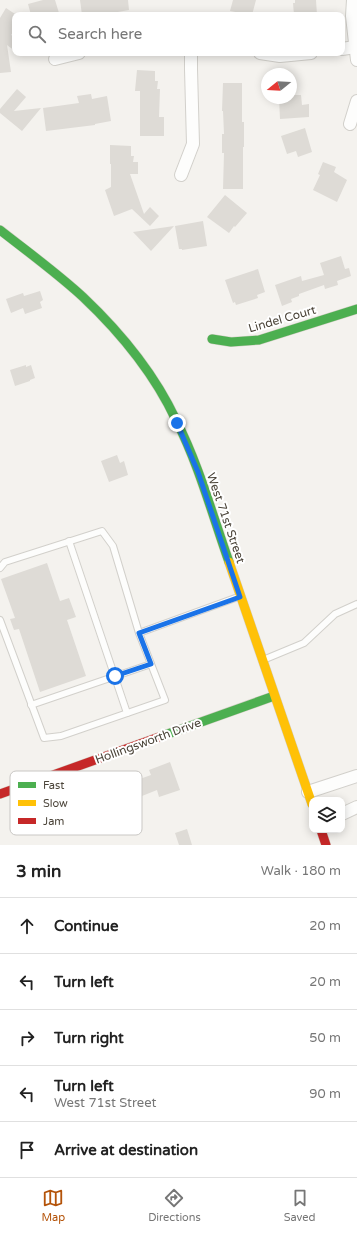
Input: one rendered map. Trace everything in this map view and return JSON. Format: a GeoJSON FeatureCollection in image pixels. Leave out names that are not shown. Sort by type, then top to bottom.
{"type":"FeatureCollection","features":[{"type":"Feature","properties":{"kind":"main road","name":"West 71st Street"},"geometry":{"type":"LineString","coordinates":[[0,230],[72,288],[94,308],[122,338],[147,372],[172,412],[190,450],[310,797]]}},
{"type":"Feature","properties":{"kind":"main road","name":"Lindel Court"},"geometry":{"type":"LineString","coordinates":[[212,339],[232,342],[258,340],[357,309]]}},
{"type":"Feature","properties":{"kind":"main road","name":"Hollingsworth Drive"},"geometry":{"type":"LineString","coordinates":[[64,771],[274,696]]}},
{"type":"Feature","properties":{"kind":"main road","name":"Hollingsworth Drive"},"geometry":{"type":"LineString","coordinates":[[0,794],[10,790]]}},
{"type":"Feature","properties":{"kind":"main road"},"geometry":{"type":"LineString","coordinates":[[322,833],[326,845]]}},
{"type":"Feature","properties":{"kind":"street"},"geometry":{"type":"LineString","coordinates":[[353,0],[351,12],[357,60]]}},
{"type":"Feature","properties":{"kind":"street"},"geometry":{"type":"LineString","coordinates":[[345,49],[355,47]]}},
{"type":"Feature","properties":{"kind":"street"},"geometry":{"type":"LineString","coordinates":[[54,59],[66,56]]}},
{"type":"Feature","properties":{"kind":"street"},"geometry":{"type":"LineString","coordinates":[[181,175],[193,144],[191,56]]}},
{"type":"Feature","properties":{"kind":"street"},"geometry":{"type":"LineString","coordinates":[[350,124],[357,101]]}},
{"type":"Feature","properties":{"kind":"street"},"geometry":{"type":"LineString","coordinates":[[308,792],[357,776]]}},
{"type":"Feature","properties":{"kind":"street"},"geometry":{"type":"LineString","coordinates":[[345,813],[357,808]]}},
{"type":"Feature","properties":{"kind":"lane"},"geometry":{"type":"LineString","coordinates":[[0,568],[5,562],[102,530],[113,546],[139,633],[165,700],[62,736],[44,738],[0,620]]}},
{"type":"Feature","properties":{"kind":"lane"},"geometry":{"type":"LineString","coordinates":[[69,541],[127,713]]}},
{"type":"Feature","properties":{"kind":"lane"},"geometry":{"type":"LineString","coordinates":[[139,633],[240,597]]}},
{"type":"Feature","properties":{"kind":"lane"},"geometry":{"type":"LineString","coordinates":[[262,661],[304,643],[335,614],[357,604]]}},
{"type":"Feature","properties":{"kind":"lane"},"geometry":{"type":"LineString","coordinates":[[31,705],[151,664]]}},
{"type":"Feature","properties":{"kind":"building"},"geometry":{"type":"Polygon","coordinates":[[[43,0],[55,0],[59,12],[30,12],[28,4],[43,0]]]}},
{"type":"Feature","properties":{"kind":"building"},"geometry":{"type":"Polygon","coordinates":[[[80,0],[128,0],[129,10],[118,12],[82,12],[80,0]]]}},
{"type":"Feature","properties":{"kind":"building"},"geometry":{"type":"Polygon","coordinates":[[[233,0],[256,0],[253,12],[230,11],[233,0]]]}},
{"type":"Feature","properties":{"kind":"building"},"geometry":{"type":"Polygon","coordinates":[[[295,0],[316,0],[317,12],[294,12],[293,3],[295,3],[295,0]]]}},
{"type":"Feature","properties":{"kind":"building"},"geometry":{"type":"Polygon","coordinates":[[[6,8],[12,12],[12,49],[7,45],[11,72],[0,73],[0,18],[6,8]]]}},
{"type":"Feature","properties":{"kind":"building"},"geometry":{"type":"Polygon","coordinates":[[[137,70],[155,71],[155,81],[158,81],[157,89],[160,89],[159,117],[164,117],[164,136],[140,136],[140,91],[135,91],[137,70]]]}},
{"type":"Feature","properties":{"kind":"building"},"geometry":{"type":"Polygon","coordinates":[[[223,83],[242,83],[242,122],[244,122],[243,189],[223,189],[223,83]]]}},
{"type":"Feature","properties":{"kind":"building"},"geometry":{"type":"Polygon","coordinates":[[[17,89],[26,97],[14,111],[41,108],[22,131],[0,113],[0,109],[17,89]]]}},
{"type":"Feature","properties":{"kind":"building"},"geometry":{"type":"Polygon","coordinates":[[[91,94],[92,99],[107,96],[111,121],[95,125],[46,131],[43,108],[79,103],[77,96],[91,94]]]}},
{"type":"Feature","properties":{"kind":"building"},"geometry":{"type":"Polygon","coordinates":[[[297,95],[301,95],[302,105],[309,104],[309,117],[280,119],[279,104],[297,104],[297,95]]]}},
{"type":"Feature","properties":{"kind":"building"},"geometry":{"type":"Polygon","coordinates":[[[305,128],[312,152],[298,157],[296,151],[287,154],[281,136],[305,128]]]}},
{"type":"Feature","properties":{"kind":"building"},"geometry":{"type":"Polygon","coordinates":[[[110,145],[131,146],[131,156],[134,156],[133,162],[138,162],[138,174],[130,174],[144,214],[150,207],[159,216],[150,226],[132,209],[114,216],[105,190],[111,187],[110,145]]]}},
{"type":"Feature","properties":{"kind":"building"},"geometry":{"type":"Polygon","coordinates":[[[323,162],[336,167],[334,172],[347,180],[337,202],[313,190],[320,175],[318,174],[323,162]]]}},
{"type":"Feature","properties":{"kind":"building"},"geometry":{"type":"Polygon","coordinates":[[[225,195],[247,213],[229,233],[207,217],[225,195]]]}},
{"type":"Feature","properties":{"kind":"building"},"geometry":{"type":"Polygon","coordinates":[[[203,221],[207,246],[182,250],[179,249],[175,226],[203,221]]]}},
{"type":"Feature","properties":{"kind":"building"},"geometry":{"type":"Polygon","coordinates":[[[174,226],[151,251],[133,232],[174,226]]]}},
{"type":"Feature","properties":{"kind":"building"},"geometry":{"type":"Polygon","coordinates":[[[341,256],[345,269],[349,268],[351,276],[337,281],[338,285],[325,289],[324,285],[299,294],[299,296],[291,299],[292,302],[282,306],[275,285],[301,276],[302,281],[324,275],[320,263],[341,256]]]}},
{"type":"Feature","properties":{"kind":"building"},"geometry":{"type":"Polygon","coordinates":[[[258,269],[265,292],[257,295],[258,298],[236,305],[235,302],[233,303],[225,280],[258,269]]]}},
{"type":"Feature","properties":{"kind":"building"},"geometry":{"type":"Polygon","coordinates":[[[40,291],[43,300],[40,302],[42,308],[25,314],[23,308],[11,313],[6,299],[23,293],[24,296],[40,291]]]}},
{"type":"Feature","properties":{"kind":"building"},"geometry":{"type":"Polygon","coordinates":[[[26,365],[26,367],[31,365],[35,378],[15,386],[10,370],[26,365]]]}},
{"type":"Feature","properties":{"kind":"building"},"geometry":{"type":"Polygon","coordinates":[[[117,455],[120,463],[124,461],[128,475],[109,482],[101,461],[117,455]]]}},
{"type":"Feature","properties":{"kind":"building"},"geometry":{"type":"Polygon","coordinates":[[[47,563],[60,601],[69,598],[76,617],[67,620],[86,676],[40,692],[19,629],[14,630],[10,619],[15,618],[1,579],[47,563]]]}},
{"type":"Feature","properties":{"kind":"building"},"geometry":{"type":"Polygon","coordinates":[[[170,762],[180,790],[159,797],[157,790],[142,796],[142,778],[151,775],[149,770],[170,762]]]}},
{"type":"Feature","properties":{"kind":"building"},"geometry":{"type":"Polygon","coordinates":[[[187,829],[192,845],[179,845],[175,833],[187,829]]]}},
{"type":"Feature","properties":{"kind":"traffic: fast"},"geometry":{"type":"LineString","coordinates":[[0,230],[53,271],[97,310],[123,339],[147,370],[167,403],[192,454],[229,562]]}},
{"type":"Feature","properties":{"kind":"traffic: fast"},"geometry":{"type":"LineString","coordinates":[[212,339],[231,342],[259,340],[357,309]]}},
{"type":"Feature","properties":{"kind":"traffic: fast"},"geometry":{"type":"LineString","coordinates":[[162,736],[274,696]]}},
{"type":"Feature","properties":{"kind":"traffic: slow"},"geometry":{"type":"LineString","coordinates":[[229,562],[310,797]]}},
{"type":"Feature","properties":{"kind":"traffic: jam"},"geometry":{"type":"LineString","coordinates":[[64,771],[162,736]]}},
{"type":"Feature","properties":{"kind":"traffic: jam"},"geometry":{"type":"LineString","coordinates":[[0,794],[10,790]]}},
{"type":"Feature","properties":{"kind":"traffic: jam"},"geometry":{"type":"LineString","coordinates":[[322,833],[326,845]]}},
{"type":"Feature","properties":{"kind":"route"},"geometry":{"type":"LineString","coordinates":[[115,676],[151,664],[139,633],[240,597],[198,472],[177,423]]}}]}
